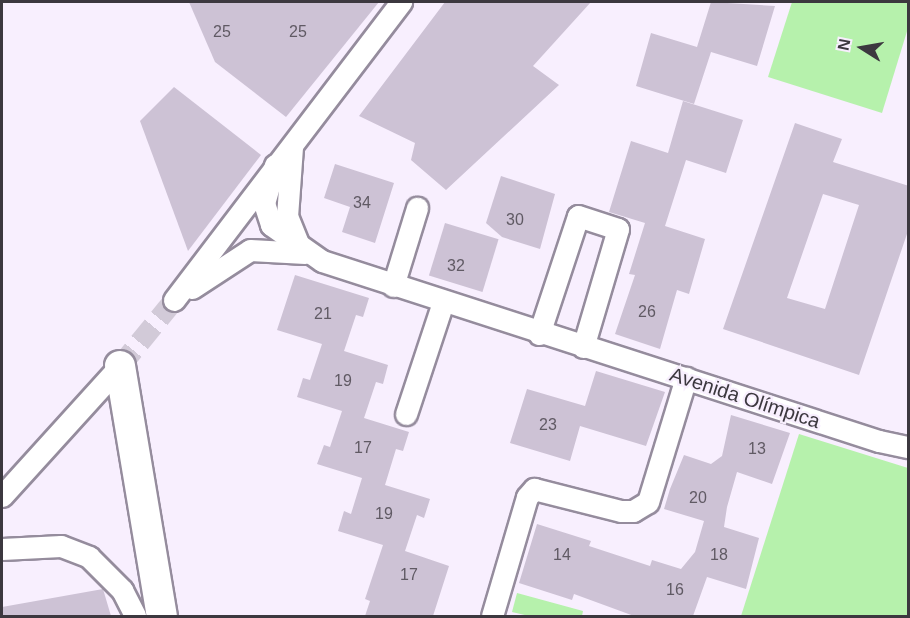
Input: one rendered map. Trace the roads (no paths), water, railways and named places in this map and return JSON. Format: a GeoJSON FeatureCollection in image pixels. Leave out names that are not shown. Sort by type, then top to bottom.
{"type":"FeatureCollection","features":[{"type":"Feature","properties":{"kind":"street"},"geometry":{"type":"LineString","coordinates":[[286,203],[272,225],[250,250],[174,300],[401,2]]}},
{"type":"Feature","properties":{"kind":"street"},"geometry":{"type":"LineString","coordinates":[[292,143],[286,203],[294,238],[305,253]]}},
{"type":"Feature","properties":{"kind":"street"},"geometry":{"type":"LineString","coordinates":[[272,225],[264,203],[275,165]]}},
{"type":"Feature","properties":{"kind":"street"},"geometry":{"type":"LineString","coordinates":[[393,286],[417,208]]}},
{"type":"Feature","properties":{"kind":"street"},"geometry":{"type":"LineString","coordinates":[[539,334],[578,216],[618,229],[583,347]]}},
{"type":"Feature","properties":{"kind":"street","name":"Avenida Olímpica"},"geometry":{"type":"LineString","coordinates":[[272,225],[305,253]]}},
{"type":"Feature","properties":{"kind":"street","name":"Avenida Olímpica"},"geometry":{"type":"LineString","coordinates":[[250,250],[305,253],[393,286],[539,334],[909,447]]}},
{"type":"Feature","properties":{"kind":"street"},"geometry":{"type":"LineString","coordinates":[[406,414],[443,302]]}},
{"type":"Feature","properties":{"kind":"street"},"geometry":{"type":"LineString","coordinates":[[2,496],[120,366]]}},
{"type":"Feature","properties":{"kind":"street"},"geometry":{"type":"LineString","coordinates":[[120,366],[162,616]]}},
{"type":"Feature","properties":{"kind":"street"},"geometry":{"type":"LineString","coordinates":[[492,616],[527,497],[534,489],[621,511],[633,512],[648,502],[686,378]]}},
{"type":"Feature","properties":{"kind":"street"},"geometry":{"type":"LineString","coordinates":[[2,549],[61,546],[89,557],[122,590],[135,616]]}},
{"type":"Feature","properties":{"kind":"tunnel"},"geometry":{"type":"LineString","coordinates":[[120,366],[174,300]]}}]}
